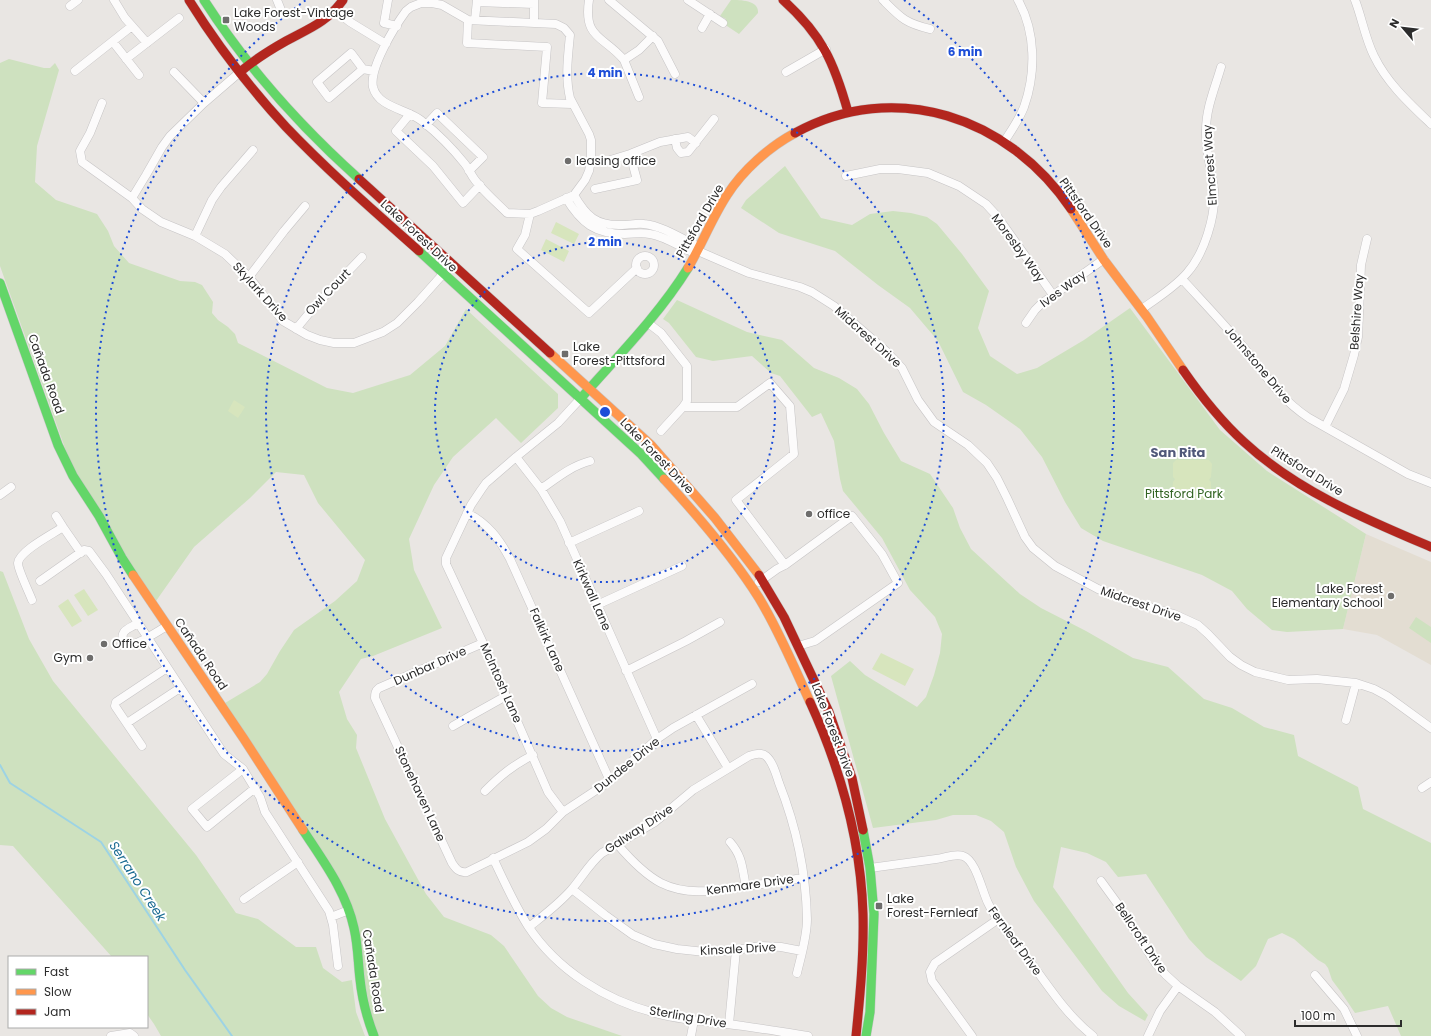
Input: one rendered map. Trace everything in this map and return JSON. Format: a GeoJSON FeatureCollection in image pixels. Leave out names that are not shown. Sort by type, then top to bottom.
{"type":"FeatureCollection","features":[{"type":"Feature","properties":{"kind":"main road","name":"Lake Forest Drive"},"geometry":{"type":"LineString","coordinates":[[189,0],[204,24],[240,72],[278,118],[319,160],[641,454],[706,527],[751,587],[793,662],[821,726],[841,786],[850,821],[860,875],[863,922],[862,968],[857,1036]]}},
{"type":"Feature","properties":{"kind":"main road","name":"Lake Forest Drive"},"geometry":{"type":"LineString","coordinates":[[204,0],[250,64],[287,109],[328,151],[651,445],[715,518],[762,579],[784,617],[829,712],[852,778],[870,868],[874,914],[870,1012],[866,1036]]}},
{"type":"Feature","properties":{"kind":"main road"},"geometry":{"type":"LineString","coordinates":[[240,72],[281,44],[321,24],[336,11],[343,0]]}},
{"type":"Feature","properties":{"kind":"main road"},"geometry":{"type":"LineString","coordinates":[[783,0],[810,26],[826,49],[837,76],[848,112]]}},
{"type":"Feature","properties":{"kind":"main road","name":"Pittsford Drive"},"geometry":{"type":"LineString","coordinates":[[581,398],[667,300],[698,251],[725,198],[761,157],[800,130],[815,123],[848,112],[884,107],[926,110],[972,124],[1004,142],[1037,168],[1062,195],[1104,259],[1191,380],[1222,420],[1236,435],[1272,465],[1291,478],[1342,507],[1431,547]]}},
{"type":"Feature","properties":{"kind":"main road","name":"Cañada Road"},"geometry":{"type":"LineString","coordinates":[[0,283],[58,446],[73,476],[99,516],[122,558],[244,739],[331,873],[342,894],[349,910],[356,936],[364,1006],[374,1036]]}},
{"type":"Feature","properties":{"kind":"street"},"geometry":{"type":"LineString","coordinates":[[70,6],[78,0]]}},
{"type":"Feature","properties":{"kind":"street"},"geometry":{"type":"LineString","coordinates":[[277,0],[281,10]]}},
{"type":"Feature","properties":{"kind":"street"},"geometry":{"type":"LineString","coordinates":[[388,0],[384,23],[397,26]]}},
{"type":"Feature","properties":{"kind":"street"},"geometry":{"type":"LineString","coordinates":[[589,0],[588,17],[592,30],[624,60],[639,98]]}},
{"type":"Feature","properties":{"kind":"street"},"geometry":{"type":"LineString","coordinates":[[609,0],[653,36],[662,46],[675,74]]}},
{"type":"Feature","properties":{"kind":"street"},"geometry":{"type":"LineString","coordinates":[[688,0],[723,23]]}},
{"type":"Feature","properties":{"kind":"street"},"geometry":{"type":"LineString","coordinates":[[883,0],[905,21],[915,26],[930,28]]}},
{"type":"Feature","properties":{"kind":"street"},"geometry":{"type":"LineString","coordinates":[[1004,142],[1024,108],[1032,70],[1031,35],[1024,12],[1018,0]]}},
{"type":"Feature","properties":{"kind":"street"},"geometry":{"type":"LineString","coordinates":[[1354,0],[1373,55],[1385,75],[1397,91],[1431,124]]}},
{"type":"Feature","properties":{"kind":"street"},"geometry":{"type":"LineString","coordinates":[[117,1],[125,18],[147,43]]}},
{"type":"Feature","properties":{"kind":"street"},"geometry":{"type":"LineString","coordinates":[[534,22],[534,2],[477,1],[467,43],[547,47],[542,103],[572,104]]}},
{"type":"Feature","properties":{"kind":"street"},"geometry":{"type":"LineString","coordinates":[[432,3],[442,5],[472,20],[534,22],[560,25],[570,35],[567,84],[572,104],[591,140],[591,160],[590,171],[585,180],[570,196],[530,214],[507,213],[480,185],[465,164],[449,146],[421,120],[388,104],[376,94],[373,88],[372,80],[374,71],[386,44],[411,4],[432,3]]}},
{"type":"Feature","properties":{"kind":"street"},"geometry":{"type":"LineString","coordinates":[[336,11],[350,22],[386,44]]}},
{"type":"Feature","properties":{"kind":"street"},"geometry":{"type":"LineString","coordinates":[[702,28],[710,14]]}},
{"type":"Feature","properties":{"kind":"street"},"geometry":{"type":"LineString","coordinates":[[126,59],[179,18]]}},
{"type":"Feature","properties":{"kind":"street"},"geometry":{"type":"LineString","coordinates":[[75,71],[132,26]]}},
{"type":"Feature","properties":{"kind":"street"},"geometry":{"type":"LineString","coordinates":[[624,60],[639,50],[653,36]]}},
{"type":"Feature","properties":{"kind":"street"},"geometry":{"type":"LineString","coordinates":[[112,42],[139,75]]}},
{"type":"Feature","properties":{"kind":"street"},"geometry":{"type":"LineString","coordinates":[[786,72],[826,49]]}},
{"type":"Feature","properties":{"kind":"street"},"geometry":{"type":"LineString","coordinates":[[364,69],[329,98],[316,82],[351,53],[364,69],[374,71]]}},
{"type":"Feature","properties":{"kind":"street","name":"Elmcrest Way"},"geometry":{"type":"LineString","coordinates":[[1142,310],[1173,287],[1191,269],[1198,258],[1211,223],[1214,190],[1206,153],[1206,128],[1210,103],[1221,67]]}},
{"type":"Feature","properties":{"kind":"street"},"geometry":{"type":"LineString","coordinates":[[174,72],[204,103]]}},
{"type":"Feature","properties":{"kind":"street"},"geometry":{"type":"LineString","coordinates":[[132,198],[166,141],[204,103],[240,72]]}},
{"type":"Feature","properties":{"kind":"street","name":"Skylark Drive"},"geometry":{"type":"LineString","coordinates":[[102,103],[90,133],[80,151],[82,162],[107,179],[132,198],[142,209],[161,222],[195,236],[225,254],[249,278],[281,319],[307,335],[334,343],[354,343],[383,332],[397,323],[443,274]]}},
{"type":"Feature","properties":{"kind":"street"},"geometry":{"type":"LineString","coordinates":[[426,125],[437,113],[483,156],[469,171]]}},
{"type":"Feature","properties":{"kind":"street"},"geometry":{"type":"LineString","coordinates":[[410,114],[396,131],[433,166],[463,202],[480,185]]}},
{"type":"Feature","properties":{"kind":"street"},"geometry":{"type":"LineString","coordinates":[[675,139],[677,148],[681,153],[688,152],[714,119]]}},
{"type":"Feature","properties":{"kind":"street"},"geometry":{"type":"LineString","coordinates":[[591,160],[607,161],[660,142],[675,139],[688,137],[696,143]]}},
{"type":"Feature","properties":{"kind":"street"},"geometry":{"type":"LineString","coordinates":[[195,236],[212,200],[221,187],[253,150]]}},
{"type":"Feature","properties":{"kind":"street"},"geometry":{"type":"LineString","coordinates":[[595,189],[637,180],[630,154]]}},
{"type":"Feature","properties":{"kind":"street","name":"Moresby Way"},"geometry":{"type":"LineString","coordinates":[[846,176],[880,169],[898,169],[928,174],[959,186],[986,204],[997,216],[1053,295]]}},
{"type":"Feature","properties":{"kind":"street","name":"Midcrest Drive"},"geometry":{"type":"LineString","coordinates":[[570,196],[596,221],[620,225],[644,224],[665,230],[695,244],[698,251],[749,273],[800,287],[812,292],[834,306],[886,351],[902,368],[918,400],[934,422],[968,445],[987,463],[997,478],[1025,537],[1032,548],[1055,566],[1098,590],[1131,602],[1174,614],[1198,625],[1230,657],[1254,672],[1288,680],[1317,679],[1356,682],[1387,696],[1431,728]]}},
{"type":"Feature","properties":{"kind":"street"},"geometry":{"type":"LineString","coordinates":[[249,278],[284,231],[306,206]]}},
{"type":"Feature","properties":{"kind":"street"},"geometry":{"type":"LineString","coordinates":[[530,214],[525,235],[517,249],[589,313],[637,268]]}},
{"type":"Feature","properties":{"kind":"street","name":"Belshire Way"},"geometry":{"type":"LineString","coordinates":[[1325,427],[1344,389],[1354,355],[1358,337],[1360,265],[1367,239]]}},
{"type":"Feature","properties":{"kind":"street","name":"Owl Court"},"geometry":{"type":"LineString","coordinates":[[296,329],[315,306],[362,257]]}},
{"type":"Feature","properties":{"kind":"street","name":"Ives Way"},"geometry":{"type":"LineString","coordinates":[[1026,323],[1034,310],[1104,259]]}},
{"type":"Feature","properties":{"kind":"street","name":"Johnstone Drive"},"geometry":{"type":"LineString","coordinates":[[1182,279],[1214,312],[1281,395],[1302,413],[1408,474],[1431,483]]}},
{"type":"Feature","properties":{"kind":"street"},"geometry":{"type":"LineString","coordinates":[[648,323],[660,333],[688,366],[687,401],[661,431]]}},
{"type":"Feature","properties":{"kind":"street"},"geometry":{"type":"LineString","coordinates":[[683,407],[736,407],[770,383],[790,406],[794,454],[736,500],[785,565]]}},
{"type":"Feature","properties":{"kind":"street","name":"Pittsford Drive"},"geometry":{"type":"LineString","coordinates":[[448,552],[467,513],[486,483],[558,423],[581,398]]}},
{"type":"Feature","properties":{"kind":"street","name":"Kirkwall Lane"},"geometry":{"type":"LineString","coordinates":[[516,457],[541,489],[560,521],[657,739]]}},
{"type":"Feature","properties":{"kind":"street"},"geometry":{"type":"LineString","coordinates":[[541,489],[569,468],[590,461]]}},
{"type":"Feature","properties":{"kind":"street"},"geometry":{"type":"LineString","coordinates":[[0,495],[11,487]]}},
{"type":"Feature","properties":{"kind":"street"},"geometry":{"type":"LineString","coordinates":[[569,543],[639,511]]}},
{"type":"Feature","properties":{"kind":"street","name":"Falkirk Lane"},"geometry":{"type":"LineString","coordinates":[[467,513],[481,521],[496,535],[510,559],[610,781]]}},
{"type":"Feature","properties":{"kind":"street"},"geometry":{"type":"LineString","coordinates":[[56,516],[81,553]]}},
{"type":"Feature","properties":{"kind":"street"},"geometry":{"type":"LineString","coordinates":[[751,587],[777,568],[785,565],[852,516],[882,554],[898,583],[816,641],[798,646]]}},
{"type":"Feature","properties":{"kind":"street"},"geometry":{"type":"LineString","coordinates":[[32,600],[19,567],[19,559],[25,552],[63,527]]}},
{"type":"Feature","properties":{"kind":"street"},"geometry":{"type":"LineString","coordinates":[[40,581],[84,550],[89,551],[106,574],[224,754],[243,769],[260,797],[265,812],[329,911],[338,966]]}},
{"type":"Feature","properties":{"kind":"street","name":"McIntosh Lane"},"geometry":{"type":"LineString","coordinates":[[448,552],[446,564],[483,643],[548,792],[563,812]]}},
{"type":"Feature","properties":{"kind":"street"},"geometry":{"type":"LineString","coordinates":[[597,605],[682,566]]}},
{"type":"Feature","properties":{"kind":"street"},"geometry":{"type":"LineString","coordinates":[[626,671],[720,622]]}},
{"type":"Feature","properties":{"kind":"street"},"geometry":{"type":"LineString","coordinates":[[138,623],[124,632],[124,641],[130,645],[133,645],[167,626]]}},
{"type":"Feature","properties":{"kind":"street","name":"Dunbar Drive"},"geometry":{"type":"LineString","coordinates":[[377,690],[483,643]]}},
{"type":"Feature","properties":{"kind":"street"},"geometry":{"type":"LineString","coordinates":[[142,746],[115,706],[116,702],[167,668]]}},
{"type":"Feature","properties":{"kind":"street"},"geometry":{"type":"LineString","coordinates":[[1346,720],[1356,682]]}},
{"type":"Feature","properties":{"kind":"street","name":"Dundee Drive"},"geometry":{"type":"LineString","coordinates":[[485,863],[528,842],[546,829],[563,812],[610,781],[657,739],[696,715],[752,684]]}},
{"type":"Feature","properties":{"kind":"street"},"geometry":{"type":"LineString","coordinates":[[127,723],[180,688]]}},
{"type":"Feature","properties":{"kind":"street","name":"Stonehaven Lane"},"geometry":{"type":"LineString","coordinates":[[377,690],[375,698],[455,868],[462,873],[485,863]]}},
{"type":"Feature","properties":{"kind":"street"},"geometry":{"type":"LineString","coordinates":[[453,726],[506,696]]}},
{"type":"Feature","properties":{"kind":"street"},"geometry":{"type":"LineString","coordinates":[[696,715],[728,768]]}},
{"type":"Feature","properties":{"kind":"street","name":"Galway Drive"},"geometry":{"type":"LineString","coordinates":[[529,927],[552,909],[572,889],[596,858],[655,822],[693,790],[748,756],[758,754],[765,755],[774,769],[792,816],[801,855],[803,878]]}},
{"type":"Feature","properties":{"kind":"street"},"geometry":{"type":"LineString","coordinates":[[485,790],[504,772],[518,762],[533,755]]}},
{"type":"Feature","properties":{"kind":"street"},"geometry":{"type":"LineString","coordinates":[[243,769],[192,809],[206,827],[255,788]]}},
{"type":"Feature","properties":{"kind":"street"},"geometry":{"type":"LineString","coordinates":[[1422,788],[1431,782]]}},
{"type":"Feature","properties":{"kind":"street"},"geometry":{"type":"LineString","coordinates":[[730,842],[737,850],[741,858],[746,886]]}},
{"type":"Feature","properties":{"kind":"street","name":"Kenmare Drive"},"geometry":{"type":"LineString","coordinates":[[618,845],[646,874],[662,883],[684,891],[707,892],[803,878]]}},
{"type":"Feature","properties":{"kind":"street","name":"Fernleaf Drive"},"geometry":{"type":"LineString","coordinates":[[870,868],[938,859],[955,855],[963,856],[969,859],[974,864],[982,890],[997,920],[1064,1008],[1092,1036]]}},
{"type":"Feature","properties":{"kind":"street","name":"Sterling Drive"},"geometry":{"type":"LineString","coordinates":[[493,858],[511,897],[529,927],[551,954],[581,980],[599,991],[618,1000],[656,1014],[729,1024],[792,1035],[808,1036]]}},
{"type":"Feature","properties":{"kind":"street"},"geometry":{"type":"LineString","coordinates":[[244,899],[298,862]]}},
{"type":"Feature","properties":{"kind":"street"},"geometry":{"type":"LineString","coordinates":[[797,973],[807,921],[803,878]]}},
{"type":"Feature","properties":{"kind":"street","name":"Bellcroft Drive"},"geometry":{"type":"LineString","coordinates":[[1101,881],[1156,964],[1178,986],[1215,1012],[1241,1036]]}},
{"type":"Feature","properties":{"kind":"street","name":"Kinsale Drive"},"geometry":{"type":"LineString","coordinates":[[572,889],[633,935],[654,944],[677,949],[706,952],[736,950],[761,946],[781,947],[802,951]]}},
{"type":"Feature","properties":{"kind":"street"},"geometry":{"type":"LineString","coordinates":[[331,917],[349,910]]}},
{"type":"Feature","properties":{"kind":"street"},"geometry":{"type":"LineString","coordinates":[[972,1036],[932,980],[930,972],[935,963],[997,920]]}},
{"type":"Feature","properties":{"kind":"street"},"geometry":{"type":"LineString","coordinates":[[729,1024],[736,950]]}},
{"type":"Feature","properties":{"kind":"street"},"geometry":{"type":"LineString","coordinates":[[1315,975],[1344,1009],[1357,1036]]}},
{"type":"Feature","properties":{"kind":"street"},"geometry":{"type":"LineString","coordinates":[[1148,1036],[1160,1011],[1178,986]]}},
{"type":"Feature","properties":{"kind":"street"},"geometry":{"type":"LineString","coordinates":[[857,1036],[870,1012]]}},
{"type":"Feature","properties":{"kind":"street"},"geometry":{"type":"LineString","coordinates":[[691,1036],[694,1020]]}},
{"type":"Feature","properties":{"kind":"street"},"geometry":{"type":"LineString","coordinates":[[111,1036],[126,1034],[133,1035]]}},
{"type":"Feature","properties":{"kind":"shaded area","name":"Lake Forest Elementary School"},"geometry":{"type":"Polygon","coordinates":[[[1366,534],[1431,562],[1431,665],[1377,635],[1343,629],[1366,534]]]}},
{"type":"Feature","properties":{"kind":"green space"},"geometry":{"type":"Polygon","coordinates":[[[731,0],[740,0],[753,3],[758,9],[758,13],[739,34],[724,24],[726,19],[720,16],[731,0]]]}},
{"type":"Feature","properties":{"kind":"green space"},"geometry":{"type":"Polygon","coordinates":[[[9,59],[44,68],[50,68],[55,63],[59,70],[37,146],[35,182],[56,200],[97,214],[108,231],[114,246],[129,263],[180,281],[195,282],[202,285],[213,302],[212,313],[235,334],[238,343],[327,388],[353,393],[410,375],[445,346],[466,309],[558,394],[558,408],[521,443],[496,418],[453,457],[434,485],[409,539],[414,570],[442,628],[373,656],[361,659],[339,692],[347,719],[357,735],[356,748],[385,819],[426,894],[444,917],[491,935],[504,946],[538,996],[551,1008],[567,1017],[622,1036],[379,1036],[372,1018],[366,989],[359,928],[225,703],[260,682],[267,674],[294,630],[335,601],[357,581],[365,560],[318,503],[304,475],[276,472],[250,498],[194,547],[156,601],[136,572],[73,468],[0,266],[0,63],[9,59]]]}},
{"type":"Feature","properties":{"kind":"green space","name":"Pittsford Park"},"geometry":{"type":"Polygon","coordinates":[[[785,166],[821,218],[852,225],[870,214],[893,211],[927,217],[937,224],[962,254],[989,291],[978,328],[990,356],[1017,374],[1037,368],[1084,340],[1130,308],[1220,430],[1267,471],[1366,534],[1343,629],[1287,632],[1272,630],[1247,609],[1232,591],[1202,575],[1103,541],[1081,528],[1065,502],[1042,457],[1020,429],[986,405],[963,392],[938,341],[910,308],[835,251],[779,233],[741,208],[746,200],[785,166]]]}},
{"type":"Feature","properties":{"kind":"green space"},"geometry":{"type":"Polygon","coordinates":[[[556,222],[579,234],[574,244],[551,233],[556,222]]]}},
{"type":"Feature","properties":{"kind":"green space"},"geometry":{"type":"Polygon","coordinates":[[[546,239],[569,251],[564,262],[541,250],[546,239]]]}},
{"type":"Feature","properties":{"kind":"green space"},"geometry":{"type":"Polygon","coordinates":[[[677,300],[747,332],[782,340],[814,368],[839,378],[857,389],[869,404],[901,461],[930,474],[953,508],[960,528],[971,549],[1020,594],[1041,608],[1086,631],[1133,658],[1168,667],[1204,699],[1232,708],[1264,727],[1294,735],[1298,756],[1358,787],[1363,809],[1431,843],[1431,1036],[1401,1036],[1388,1006],[1355,1013],[1332,980],[1325,964],[1318,960],[1294,939],[1282,933],[1268,939],[1256,966],[1241,981],[1206,957],[1189,939],[1146,874],[1118,877],[1106,862],[1087,853],[1061,847],[1053,887],[1128,993],[1148,1015],[1145,1021],[1119,1006],[1102,991],[1034,901],[1016,867],[1004,832],[991,821],[976,815],[953,815],[936,820],[873,828],[831,676],[850,661],[865,675],[917,707],[926,697],[934,675],[940,653],[942,634],[935,617],[910,590],[882,538],[843,491],[834,441],[821,413],[812,417],[780,376],[771,373],[752,356],[713,361],[696,357],[669,323],[663,319],[677,300]]]}},
{"type":"Feature","properties":{"kind":"green space"},"geometry":{"type":"Polygon","coordinates":[[[234,400],[245,407],[238,418],[228,411],[234,400]]]}},
{"type":"Feature","properties":{"kind":"green space"},"geometry":{"type":"Polygon","coordinates":[[[1176,460],[1209,460],[1212,464],[1211,477],[1209,480],[1211,482],[1211,496],[1208,500],[1175,498],[1172,495],[1173,482],[1175,479],[1173,477],[1173,463],[1176,460]]]}},
{"type":"Feature","properties":{"kind":"green space"},"geometry":{"type":"Polygon","coordinates":[[[0,571],[3,572],[29,639],[53,681],[196,855],[236,913],[258,919],[296,947],[316,947],[323,968],[342,982],[352,980],[356,1012],[365,1036],[161,1036],[148,1015],[148,956],[111,956],[13,846],[0,845],[0,571]]]}},
{"type":"Feature","properties":{"kind":"green space"},"geometry":{"type":"Polygon","coordinates":[[[84,589],[98,610],[88,616],[74,595],[84,589]]]}},
{"type":"Feature","properties":{"kind":"green space"},"geometry":{"type":"Polygon","coordinates":[[[68,599],[82,621],[72,627],[58,606],[68,599]]]}},
{"type":"Feature","properties":{"kind":"green space"},"geometry":{"type":"Polygon","coordinates":[[[1416,617],[1431,627],[1431,643],[1409,628],[1416,617]]]}},
{"type":"Feature","properties":{"kind":"green space"},"geometry":{"type":"Polygon","coordinates":[[[881,653],[914,669],[905,686],[872,669],[881,653]]]}},
{"type":"Feature","properties":{"kind":"waterway","name":"Serrano Creek"},"geometry":{"type":"LineString","coordinates":[[0,765],[10,783],[101,842],[185,970],[232,1036]]}},
{"type":"Feature","properties":{"kind":"traffic: fast"},"geometry":{"type":"LineString","coordinates":[[204,0],[256,72],[295,117],[359,179]]}},
{"type":"Feature","properties":{"kind":"traffic: fast"},"geometry":{"type":"LineString","coordinates":[[419,251],[641,454],[664,479]]}},
{"type":"Feature","properties":{"kind":"traffic: fast"},"geometry":{"type":"LineString","coordinates":[[581,398],[651,319],[688,268]]}},
{"type":"Feature","properties":{"kind":"traffic: fast"},"geometry":{"type":"LineString","coordinates":[[0,283],[58,445],[73,476],[99,516],[133,575]]}},
{"type":"Feature","properties":{"kind":"traffic: fast"},"geometry":{"type":"LineString","coordinates":[[303,830],[340,889],[350,914],[356,941],[362,994],[374,1036]]}},
{"type":"Feature","properties":{"kind":"traffic: fast"},"geometry":{"type":"LineString","coordinates":[[863,830],[870,868],[874,914],[870,1012],[866,1036]]}},
{"type":"Feature","properties":{"kind":"traffic: slow"},"geometry":{"type":"LineString","coordinates":[[688,268],[733,186],[766,152],[795,133]]}},
{"type":"Feature","properties":{"kind":"traffic: slow"},"geometry":{"type":"LineString","coordinates":[[1071,209],[1104,260],[1147,317],[1183,370]]}},
{"type":"Feature","properties":{"kind":"traffic: slow"},"geometry":{"type":"LineString","coordinates":[[550,353],[651,445],[715,518],[759,575]]}},
{"type":"Feature","properties":{"kind":"traffic: slow"},"geometry":{"type":"LineString","coordinates":[[664,479],[714,536],[749,582],[780,636],[810,702]]}},
{"type":"Feature","properties":{"kind":"traffic: slow"},"geometry":{"type":"LineString","coordinates":[[133,575],[244,739],[303,830]]}},
{"type":"Feature","properties":{"kind":"traffic: jam"},"geometry":{"type":"LineString","coordinates":[[189,0],[234,66],[286,127],[368,206],[419,251]]}},
{"type":"Feature","properties":{"kind":"traffic: jam"},"geometry":{"type":"LineString","coordinates":[[240,72],[268,52],[324,20],[343,0]]}},
{"type":"Feature","properties":{"kind":"traffic: jam"},"geometry":{"type":"LineString","coordinates":[[783,0],[808,25],[825,50],[832,64],[848,112]]}},
{"type":"Feature","properties":{"kind":"traffic: jam"},"geometry":{"type":"LineString","coordinates":[[795,133],[833,117],[872,109],[910,109],[947,116],[983,130],[1016,151],[1045,177],[1071,209]]}},
{"type":"Feature","properties":{"kind":"traffic: jam"},"geometry":{"type":"LineString","coordinates":[[359,179],[550,353]]}},
{"type":"Feature","properties":{"kind":"traffic: jam"},"geometry":{"type":"LineString","coordinates":[[1183,370],[1227,426],[1244,442],[1286,475],[1333,502],[1381,526],[1431,547]]}},
{"type":"Feature","properties":{"kind":"traffic: jam"},"geometry":{"type":"LineString","coordinates":[[759,575],[784,617],[829,712],[852,778],[863,830]]}},
{"type":"Feature","properties":{"kind":"traffic: jam"},"geometry":{"type":"LineString","coordinates":[[810,702],[831,753],[847,805],[858,859],[863,914],[863,945],[856,1036]]}},
{"type":"Feature","properties":{"kind":"place","name":"Lake Forest-Vintage Woods"},"geometry":{"type":"Point","coordinates":[226,20]}},
{"type":"Feature","properties":{"kind":"place","name":"leasing office"},"geometry":{"type":"Point","coordinates":[568,161]}},
{"type":"Feature","properties":{"kind":"place","name":"Lake Forest-Pittsford"},"geometry":{"type":"Point","coordinates":[565,354]}},
{"type":"Feature","properties":{"kind":"place","name":"office"},"geometry":{"type":"Point","coordinates":[809,514]}},
{"type":"Feature","properties":{"kind":"place","name":"Lake Forest Elementary School"},"geometry":{"type":"Point","coordinates":[1391,596]}},
{"type":"Feature","properties":{"kind":"place","name":"Office"},"geometry":{"type":"Point","coordinates":[104,644]}},
{"type":"Feature","properties":{"kind":"place","name":"Gym"},"geometry":{"type":"Point","coordinates":[90,658]}},
{"type":"Feature","properties":{"kind":"place","name":"Lake Forest-Fernleaf"},"geometry":{"type":"Point","coordinates":[879,906]}},
{"type":"Feature","properties":{"kind":"district","name":"San Rita"},"geometry":{"type":"Point","coordinates":[1178,452]}}]}
